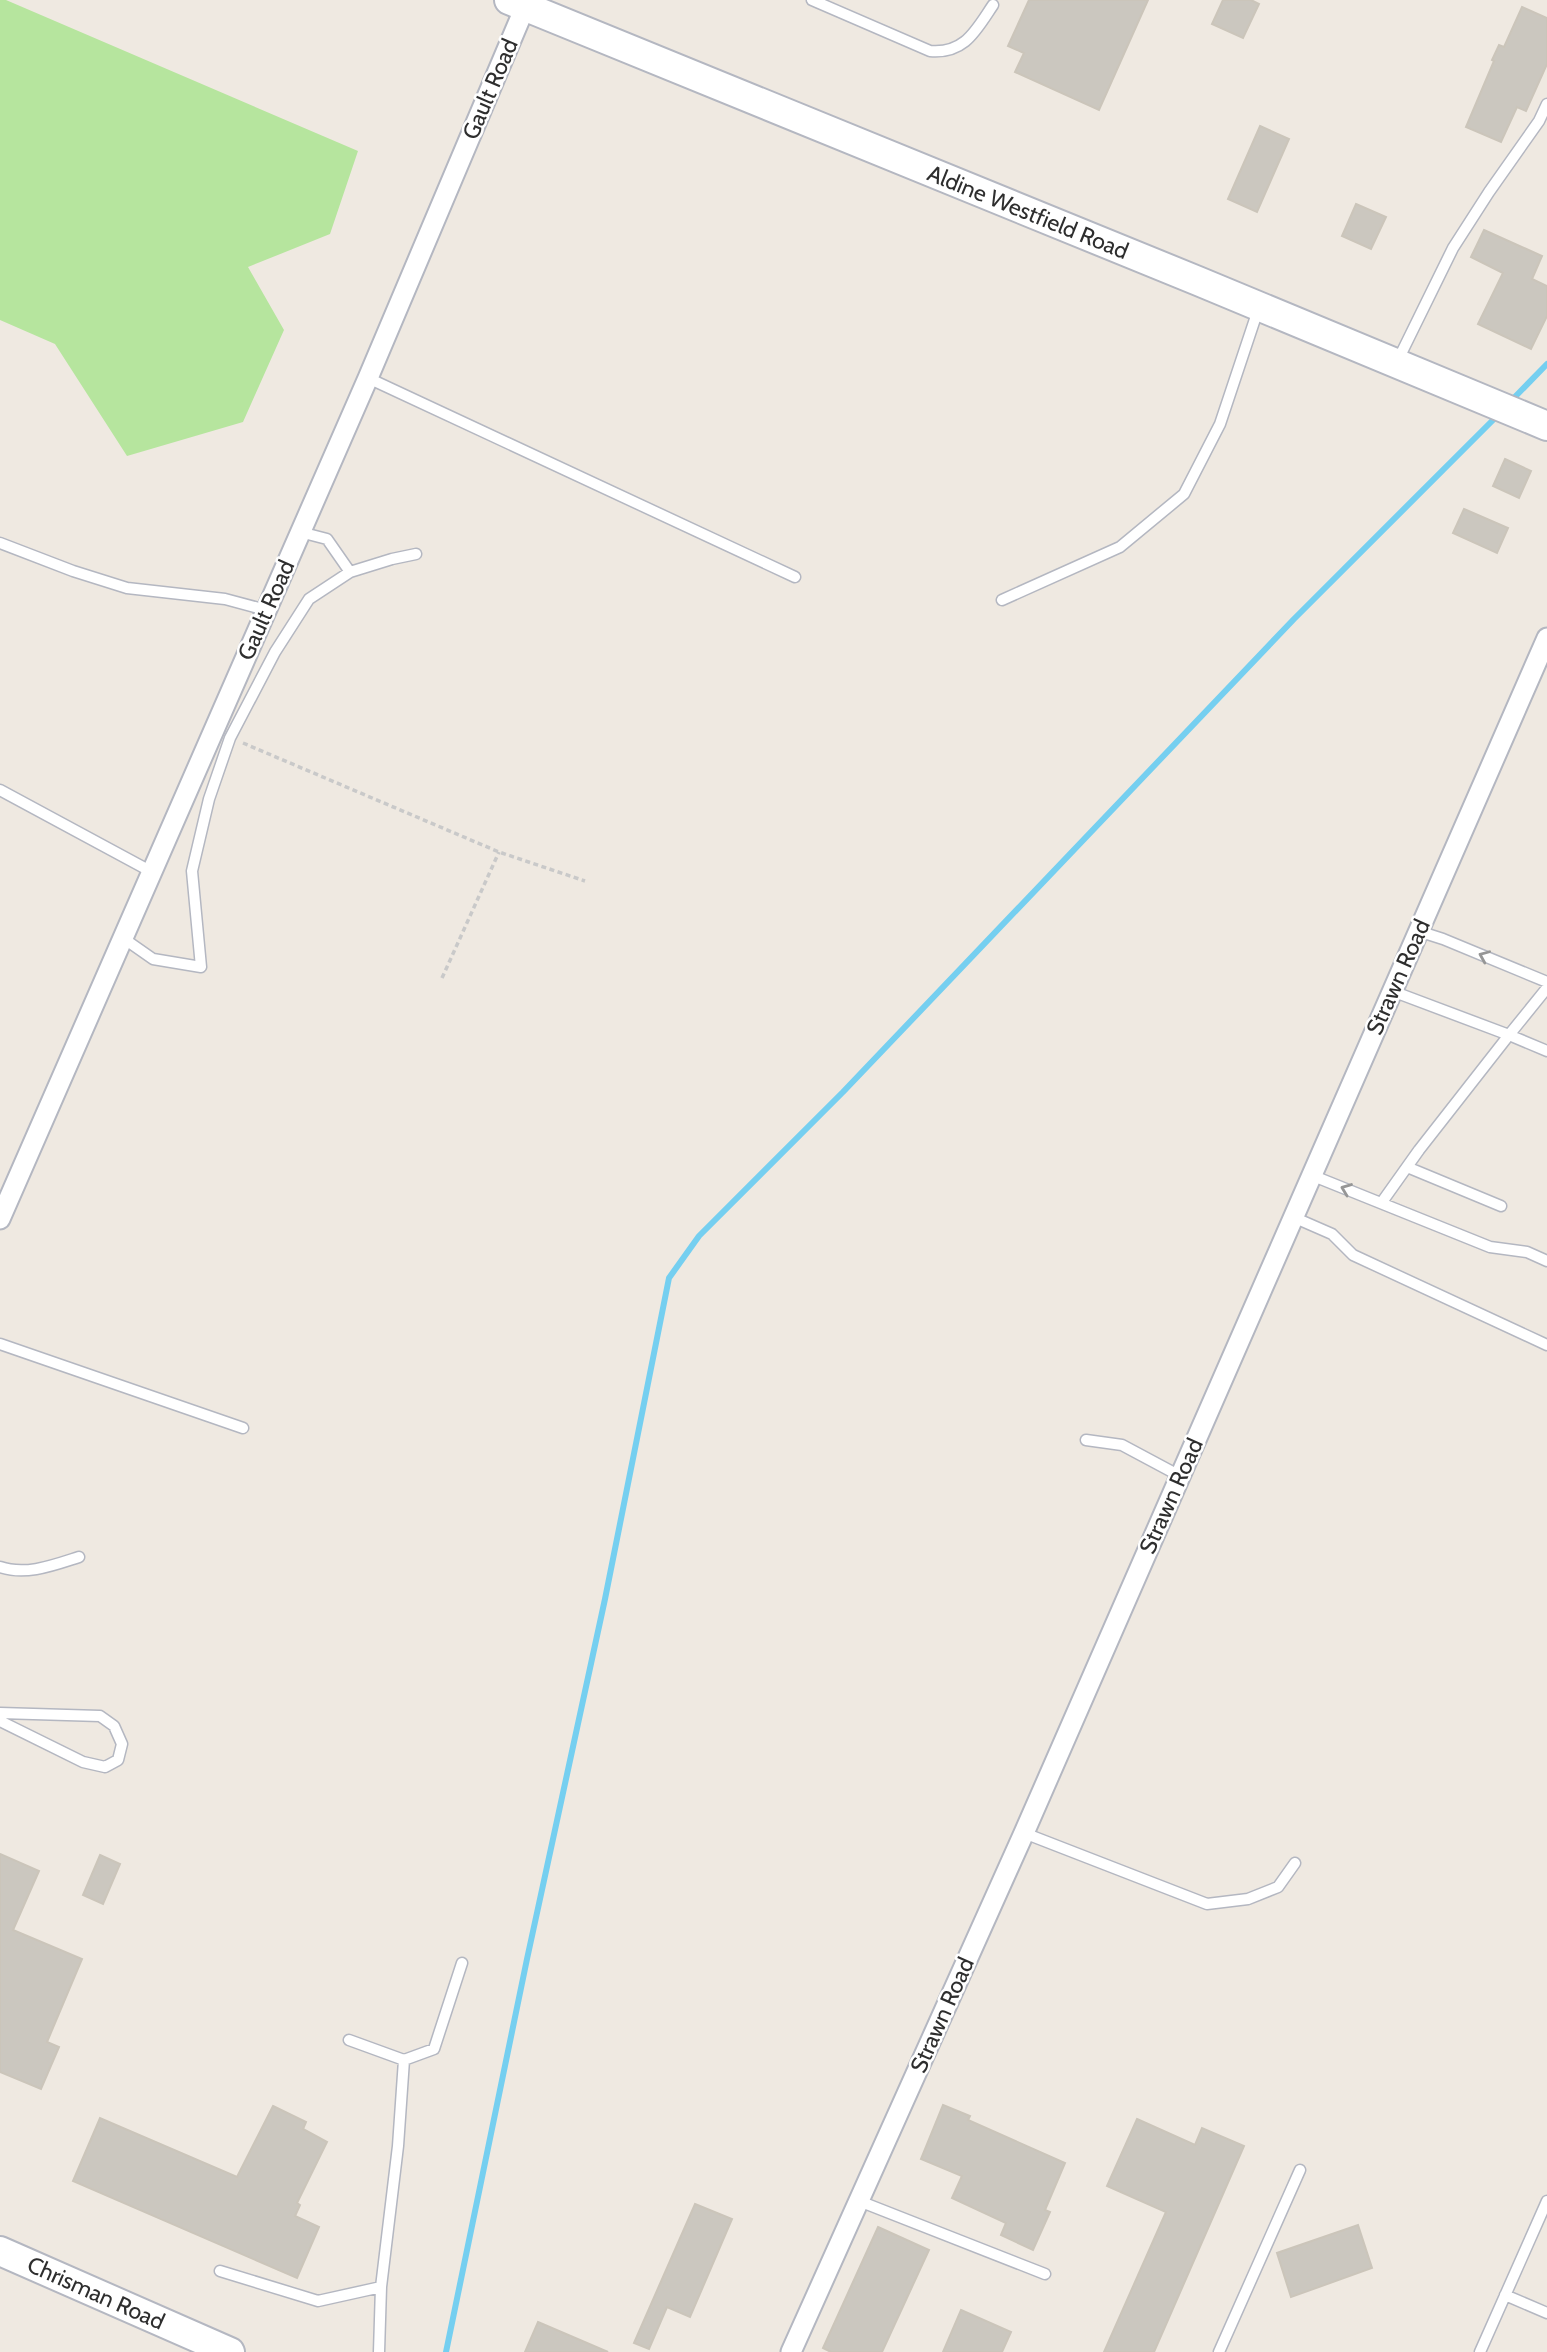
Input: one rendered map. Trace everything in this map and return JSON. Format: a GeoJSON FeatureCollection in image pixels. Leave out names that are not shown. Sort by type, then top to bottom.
{"type":"FeatureCollection","features":[{"type":"Feature","properties":{"kind":"main road","name":"Aldine Westfield Road"},"geometry":{"type":"LineString","coordinates":[[521,2],[1538,422]]}},
{"type":"Feature","properties":{"kind":"main road","name":"Chrisman Road"},"geometry":{"type":"LineString","coordinates":[[0,2251],[230,2352]]}},
{"type":"Feature","properties":{"kind":"street","name":"Gault Road"},"geometry":{"type":"LineString","coordinates":[[0,1219],[368,378],[521,2]]}},
{"type":"Feature","properties":{"kind":"street","name":"Strawn Road"},"geometry":{"type":"LineString","coordinates":[[791,2352],[1024,1833],[1547,638]]}},
{"type":"Feature","properties":{"kind":"lane"},"geometry":{"type":"LineString","coordinates":[[812,0],[930,51],[941,52],[959,46],[970,38],[993,5]]}},
{"type":"Feature","properties":{"kind":"lane"},"geometry":{"type":"LineString","coordinates":[[1396,363],[1453,248],[1489,191],[1539,121],[1547,104]]}},
{"type":"Feature","properties":{"kind":"lane"},"geometry":{"type":"LineString","coordinates":[[1002,600],[1120,547],[1184,494],[1220,424],[1259,306]]}},
{"type":"Feature","properties":{"kind":"lane"},"geometry":{"type":"LineString","coordinates":[[368,378],[795,578]]}},
{"type":"Feature","properties":{"kind":"lane"},"geometry":{"type":"LineString","coordinates":[[300,532],[327,539],[349,572]]}},
{"type":"Feature","properties":{"kind":"lane"},"geometry":{"type":"LineString","coordinates":[[0,542],[73,571],[127,588],[225,599],[266,610]]}},
{"type":"Feature","properties":{"kind":"lane"},"geometry":{"type":"LineString","coordinates":[[123,938],[153,959],[201,967],[192,871],[209,799],[230,738],[275,652],[309,599],[349,572],[416,554]]}},
{"type":"Feature","properties":{"kind":"lane"},"geometry":{"type":"LineString","coordinates":[[0,790],[152,872]]}},
{"type":"Feature","properties":{"kind":"lane"},"geometry":{"type":"LineString","coordinates":[[1418,931],[1547,982]]}},
{"type":"Feature","properties":{"kind":"lane"},"geometry":{"type":"LineString","coordinates":[[1382,1202],[1547,988]]}},
{"type":"Feature","properties":{"kind":"lane"},"geometry":{"type":"LineString","coordinates":[[1392,991],[1547,1051]]}},
{"type":"Feature","properties":{"kind":"lane"},"geometry":{"type":"LineString","coordinates":[[1408,1167],[1501,1206]]}},
{"type":"Feature","properties":{"kind":"lane"},"geometry":{"type":"LineString","coordinates":[[1311,1175],[1490,1247],[1527,1252],[1547,1261]]}},
{"type":"Feature","properties":{"kind":"lane"},"geometry":{"type":"LineString","coordinates":[[1293,1217],[1332,1234],[1353,1255],[1547,1345]]}},
{"type":"Feature","properties":{"kind":"lane"},"geometry":{"type":"LineString","coordinates":[[0,1344],[243,1428]]}},
{"type":"Feature","properties":{"kind":"lane"},"geometry":{"type":"LineString","coordinates":[[1086,1440],[1122,1445],[1180,1476]]}},
{"type":"Feature","properties":{"kind":"lane"},"geometry":{"type":"LineString","coordinates":[[0,1567],[10,1571],[38,1569],[79,1557]]}},
{"type":"Feature","properties":{"kind":"lane"},"geometry":{"type":"LineString","coordinates":[[0,1713],[100,1716],[114,1726],[122,1744],[118,1760],[105,1767],[83,1762],[0,1721]]}},
{"type":"Feature","properties":{"kind":"lane"},"geometry":{"type":"LineString","coordinates":[[1024,1833],[1207,1903],[1248,1899],[1278,1887],[1295,1863]]}},
{"type":"Feature","properties":{"kind":"lane"},"geometry":{"type":"LineString","coordinates":[[349,2040],[404,2060],[434,2049],[462,1964]]}},
{"type":"Feature","properties":{"kind":"lane"},"geometry":{"type":"LineString","coordinates":[[379,2352],[381,2287],[398,2146],[404,2060]]}},
{"type":"Feature","properties":{"kind":"lane"},"geometry":{"type":"LineString","coordinates":[[1219,2352],[1300,2170]]}},
{"type":"Feature","properties":{"kind":"lane"},"geometry":{"type":"LineString","coordinates":[[859,2201],[1045,2274]]}},
{"type":"Feature","properties":{"kind":"lane"},"geometry":{"type":"LineString","coordinates":[[1480,2352],[1547,2201]]}},
{"type":"Feature","properties":{"kind":"lane"},"geometry":{"type":"LineString","coordinates":[[220,2271],[318,2301],[381,2287]]}},
{"type":"Feature","properties":{"kind":"lane"},"geometry":{"type":"LineString","coordinates":[[1505,2295],[1547,2314]]}},
{"type":"Feature","properties":{"kind":"path"},"geometry":{"type":"LineString","coordinates":[[230,738],[499,852],[585,881]]}},
{"type":"Feature","properties":{"kind":"path"},"geometry":{"type":"LineString","coordinates":[[442,978],[499,852]]}},
{"type":"Feature","properties":{"kind":"green space"},"geometry":{"type":"Polygon","coordinates":[[[0,0],[6,0],[358,151],[330,234],[248,267],[284,330],[243,422],[127,456],[55,344],[0,320],[0,0]]]}},
{"type":"Feature","properties":{"kind":"building"},"geometry":{"type":"Polygon","coordinates":[[[1029,0],[1148,0],[1099,110],[1015,72],[1024,53],[1008,46],[1029,0]]]}},
{"type":"Feature","properties":{"kind":"building"},"geometry":{"type":"Polygon","coordinates":[[[1223,0],[1251,0],[1259,4],[1243,38],[1212,24],[1223,0]]]}},
{"type":"Feature","properties":{"kind":"building"},"geometry":{"type":"Polygon","coordinates":[[[1522,7],[1547,18],[1547,64],[1526,111],[1517,107],[1501,142],[1466,127],[1499,45],[1504,47],[1522,7]]]}},
{"type":"Feature","properties":{"kind":"building"},"geometry":{"type":"Polygon","coordinates":[[[1260,126],[1289,139],[1257,212],[1228,199],[1260,126]]]}},
{"type":"Feature","properties":{"kind":"building"},"geometry":{"type":"Polygon","coordinates":[[[1356,204],[1386,217],[1371,249],[1342,236],[1356,204]]]}},
{"type":"Feature","properties":{"kind":"building"},"geometry":{"type":"Polygon","coordinates":[[[1484,230],[1542,256],[1532,279],[1547,286],[1547,316],[1531,349],[1478,324],[1503,273],[1471,257],[1484,230]]]}},
{"type":"Feature","properties":{"kind":"building"},"geometry":{"type":"Polygon","coordinates":[[[1505,459],[1531,471],[1519,498],[1493,486],[1505,459]]]}},
{"type":"Feature","properties":{"kind":"building"},"geometry":{"type":"Polygon","coordinates":[[[1464,509],[1508,528],[1497,553],[1453,533],[1464,509]]]}},
{"type":"Feature","properties":{"kind":"building"},"geometry":{"type":"Polygon","coordinates":[[[0,1854],[39,1871],[13,1930],[82,1959],[47,2042],[59,2047],[41,2089],[0,2072],[0,1854]]]}},
{"type":"Feature","properties":{"kind":"building"},"geometry":{"type":"Polygon","coordinates":[[[100,1855],[120,1864],[103,1904],[83,1895],[100,1855]]]}},
{"type":"Feature","properties":{"kind":"building"},"geometry":{"type":"Polygon","coordinates":[[[943,2105],[970,2116],[968,2120],[1065,2163],[1045,2210],[1050,2212],[1033,2250],[1001,2235],[1006,2223],[952,2198],[962,2176],[921,2159],[943,2105]]]}},
{"type":"Feature","properties":{"kind":"building"},"geometry":{"type":"Polygon","coordinates":[[[273,2106],[306,2122],[303,2129],[327,2142],[297,2203],[300,2205],[295,2216],[319,2227],[297,2278],[73,2181],[100,2118],[237,2177],[273,2106]]]}},
{"type":"Feature","properties":{"kind":"building"},"geometry":{"type":"Polygon","coordinates":[[[1137,2119],[1195,2145],[1202,2128],[1244,2146],[1154,2352],[1104,2352],[1166,2212],[1107,2186],[1137,2119]]]}},
{"type":"Feature","properties":{"kind":"building"},"geometry":{"type":"Polygon","coordinates":[[[695,2204],[732,2219],[690,2317],[667,2307],[649,2349],[634,2343],[695,2204]]]}},
{"type":"Feature","properties":{"kind":"building"},"geometry":{"type":"Polygon","coordinates":[[[1358,2225],[1372,2268],[1291,2297],[1277,2253],[1358,2225]]]}},
{"type":"Feature","properties":{"kind":"building"},"geometry":{"type":"Polygon","coordinates":[[[878,2227],[929,2250],[882,2352],[831,2352],[823,2348],[878,2227]]]}},
{"type":"Feature","properties":{"kind":"building"},"geometry":{"type":"Polygon","coordinates":[[[961,2310],[1011,2332],[1002,2352],[943,2352],[961,2310]]]}},
{"type":"Feature","properties":{"kind":"building"},"geometry":{"type":"Polygon","coordinates":[[[538,2322],[608,2352],[525,2352],[538,2322]]]}},
{"type":"Feature","properties":{"kind":"waterway"},"geometry":{"type":"LineString","coordinates":[[1510,402],[1547,364]]}},
{"type":"Feature","properties":{"kind":"waterway"},"geometry":{"type":"LineString","coordinates":[[446,2352],[605,1599],[669,1278],[699,1236],[843,1092],[1294,619],[1498,415]]}}]}
